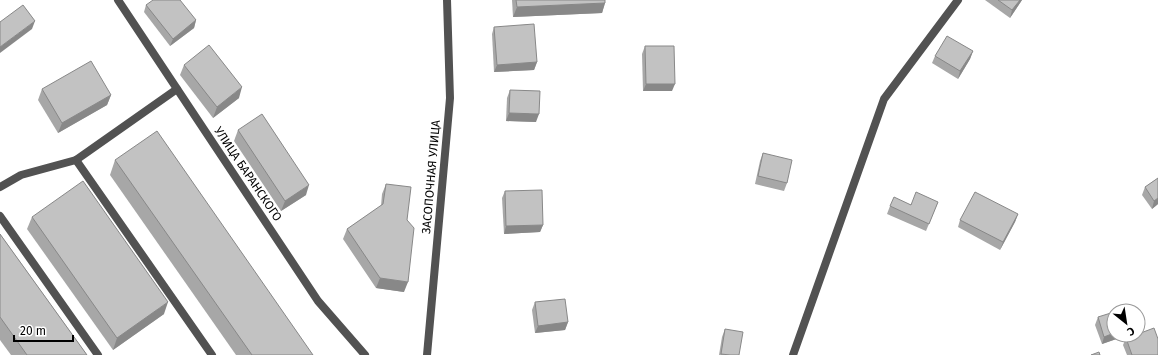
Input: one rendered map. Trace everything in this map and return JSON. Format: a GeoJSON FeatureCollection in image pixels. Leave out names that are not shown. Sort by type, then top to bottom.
{"type":"FeatureCollection","features":[{"type":"Feature","properties":{"kind":"street","name":"УЛИЦА БАРАНСКОГО"},"geometry":{"type":"LineString","coordinates":[[118,0],[318,301],[365,355]]}},
{"type":"Feature","properties":{"kind":"street","name":"ЗАСОПОЧНАЯ УЛИЦА"},"geometry":{"type":"LineString","coordinates":[[427,355],[450,98],[446,0]]}},
{"type":"Feature","properties":{"kind":"street"},"geometry":{"type":"LineString","coordinates":[[793,355],[884,99],[958,0]]}},
{"type":"Feature","properties":{"kind":"street"},"geometry":{"type":"LineString","coordinates":[[0,187],[21,174],[76,160],[177,89]]}},
{"type":"Feature","properties":{"kind":"street"},"geometry":{"type":"LineString","coordinates":[[76,160],[212,355]]}},
{"type":"Feature","properties":{"kind":"street"},"geometry":{"type":"LineString","coordinates":[[0,216],[98,355]]}},
{"type":"Feature","properties":{"kind":"building"},"geometry":{"type":"Polygon","coordinates":[[[153,0],[180,0],[196,20],[173,39],[146,5],[153,0]]]}},
{"type":"Feature","properties":{"kind":"building"},"geometry":{"type":"Polygon","coordinates":[[[516,0],[605,0],[605,3],[517,7],[516,0]]]}},
{"type":"Feature","properties":{"kind":"building"},"geometry":{"type":"Polygon","coordinates":[[[998,0],[1020,0],[1012,10],[998,0]]]}},
{"type":"Feature","properties":{"kind":"building"},"geometry":{"type":"Polygon","coordinates":[[[23,5],[35,21],[0,47],[0,22],[23,5]]]}},
{"type":"Feature","properties":{"kind":"building"},"geometry":{"type":"Polygon","coordinates":[[[534,24],[537,62],[497,65],[494,27],[534,24]]]}},
{"type":"Feature","properties":{"kind":"building"},"geometry":{"type":"Polygon","coordinates":[[[947,36],[973,51],[960,71],[935,56],[947,36]]]}},
{"type":"Feature","properties":{"kind":"building"},"geometry":{"type":"Polygon","coordinates":[[[209,45],[242,87],[217,107],[184,65],[209,45]]]}},
{"type":"Feature","properties":{"kind":"building"},"geometry":{"type":"Polygon","coordinates":[[[645,46],[674,46],[675,84],[646,84],[645,46]]]}},
{"type":"Feature","properties":{"kind":"building"},"geometry":{"type":"Polygon","coordinates":[[[91,61],[111,95],[62,123],[42,89],[91,61]]]}},
{"type":"Feature","properties":{"kind":"building"},"geometry":{"type":"Polygon","coordinates":[[[510,90],[540,91],[539,114],[509,113],[510,90]]]}},
{"type":"Feature","properties":{"kind":"building"},"geometry":{"type":"Polygon","coordinates":[[[262,114],[309,185],[285,201],[238,130],[262,114]]]}},
{"type":"Feature","properties":{"kind":"building"},"geometry":{"type":"Polygon","coordinates":[[[157,131],[313,355],[252,355],[115,160],[157,131]]]}},
{"type":"Feature","properties":{"kind":"building"},"geometry":{"type":"Polygon","coordinates":[[[763,153],[792,160],[787,183],[758,176],[763,153]]]}},
{"type":"Feature","properties":{"kind":"building"},"geometry":{"type":"Polygon","coordinates":[[[1158,178],[1158,198],[1154,201],[1145,187],[1158,178]]]}},
{"type":"Feature","properties":{"kind":"building"},"geometry":{"type":"Polygon","coordinates":[[[83,181],[168,302],[117,338],[32,217],[83,181]]]}},
{"type":"Feature","properties":{"kind":"building"},"geometry":{"type":"Polygon","coordinates":[[[386,184],[411,187],[407,220],[414,228],[408,282],[380,278],[347,229],[383,204],[386,184]]]}},
{"type":"Feature","properties":{"kind":"building"},"geometry":{"type":"Polygon","coordinates":[[[542,190],[543,225],[506,226],[505,191],[542,190]]]}},
{"type":"Feature","properties":{"kind":"building"},"geometry":{"type":"Polygon","coordinates":[[[916,192],[938,202],[929,224],[890,206],[894,197],[911,205],[916,192]]]}},
{"type":"Feature","properties":{"kind":"building"},"geometry":{"type":"Polygon","coordinates":[[[975,192],[1018,214],[1003,242],[960,220],[975,192]]]}},
{"type":"Feature","properties":{"kind":"building"},"geometry":{"type":"Polygon","coordinates":[[[0,234],[87,355],[27,355],[0,317],[0,234]]]}},
{"type":"Feature","properties":{"kind":"building"},"geometry":{"type":"Polygon","coordinates":[[[565,299],[568,322],[538,326],[535,302],[565,299]]]}},
{"type":"Feature","properties":{"kind":"building"},"geometry":{"type":"Polygon","coordinates":[[[1106,314],[1106,336],[1104,337],[1098,317],[1106,314]]]}},
{"type":"Feature","properties":{"kind":"building"},"geometry":{"type":"Polygon","coordinates":[[[1154,328],[1158,339],[1158,355],[1132,355],[1128,343],[1146,343],[1146,331],[1154,328]]]}},
{"type":"Feature","properties":{"kind":"building"},"geometry":{"type":"Polygon","coordinates":[[[725,329],[743,332],[739,355],[721,354],[725,329]]]}},
{"type":"Feature","properties":{"kind":"building"},"geometry":{"type":"Polygon","coordinates":[[[1099,352],[1100,355],[1091,355],[1099,352]]]}}]}
